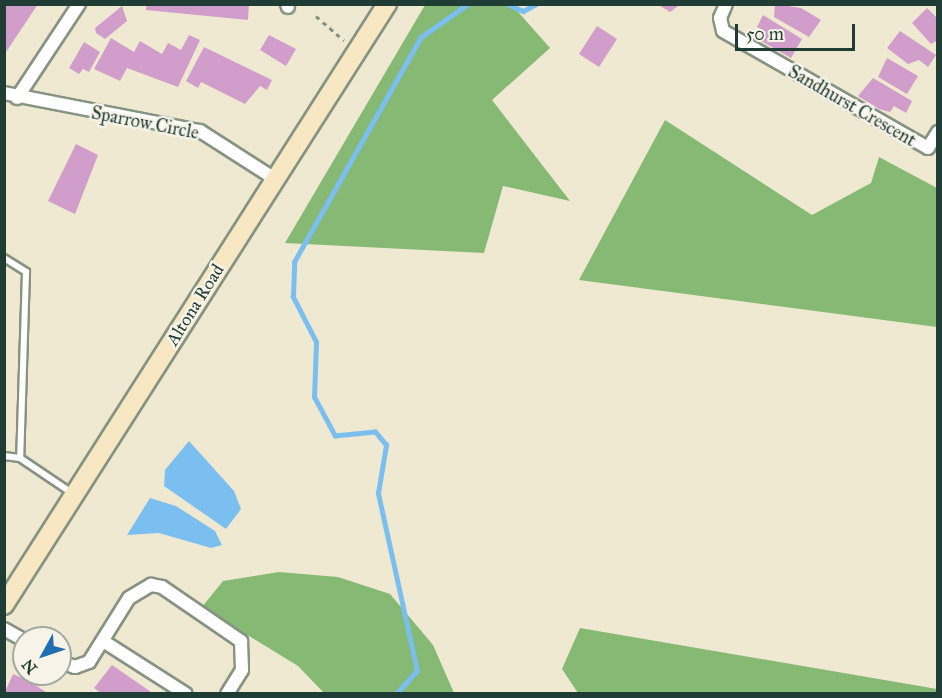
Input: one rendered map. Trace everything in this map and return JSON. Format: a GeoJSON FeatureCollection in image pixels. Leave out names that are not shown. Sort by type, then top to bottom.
{"type":"FeatureCollection","features":[{"type":"Feature","properties":{"kind":"main road","name":"Altona Road"},"geometry":{"type":"LineString","coordinates":[[4,605],[387,4]]}},
{"type":"Feature","properties":{"kind":"street"},"geometry":{"type":"LineString","coordinates":[[17,98],[79,4]]}},
{"type":"Feature","properties":{"kind":"street","name":"Sandhurst Crescent"},"geometry":{"type":"LineString","coordinates":[[726,4],[720,18],[723,31],[928,148],[938,132]]}},
{"type":"Feature","properties":{"kind":"street","name":"Sparrow Circle"},"geometry":{"type":"LineString","coordinates":[[4,93],[17,98],[200,131],[275,179]]}},
{"type":"Feature","properties":{"kind":"street"},"geometry":{"type":"LineString","coordinates":[[72,665],[81,667],[103,641],[129,598],[151,585],[162,587],[241,641],[242,670],[227,693]]}},
{"type":"Feature","properties":{"kind":"street"},"geometry":{"type":"LineString","coordinates":[[103,641],[186,693]]}},
{"type":"Feature","properties":{"kind":"lane"},"geometry":{"type":"LineString","coordinates":[[4,258],[26,272],[20,458]]}},
{"type":"Feature","properties":{"kind":"lane"},"geometry":{"type":"LineString","coordinates":[[4,456],[20,458],[75,495]]}},
{"type":"Feature","properties":{"kind":"path"},"geometry":{"type":"LineString","coordinates":[[316,16],[328,31],[359,49]]}},
{"type":"Feature","properties":{"kind":"green space"},"geometry":{"type":"Polygon","coordinates":[[[425,5],[512,5],[550,48],[492,100],[570,201],[503,186],[484,253],[285,243],[425,5]]]}},
{"type":"Feature","properties":{"kind":"green space"},"geometry":{"type":"Polygon","coordinates":[[[665,120],[812,215],[871,183],[879,157],[937,188],[937,327],[579,280],[665,120]]]}},
{"type":"Feature","properties":{"kind":"green space"},"geometry":{"type":"Polygon","coordinates":[[[279,572],[338,577],[390,594],[433,645],[454,693],[324,693],[298,666],[202,607],[223,581],[279,572]]]}},
{"type":"Feature","properties":{"kind":"green space"},"geometry":{"type":"Polygon","coordinates":[[[580,628],[937,689],[937,693],[578,693],[562,669],[580,628]]]}},
{"type":"Feature","properties":{"kind":"water"},"geometry":{"type":"Polygon","coordinates":[[[189,441],[234,491],[241,509],[226,529],[164,486],[165,470],[189,441]]]}},
{"type":"Feature","properties":{"kind":"water"},"geometry":{"type":"Polygon","coordinates":[[[150,498],[176,506],[215,531],[222,545],[211,548],[159,533],[127,535],[150,498]]]}},
{"type":"Feature","properties":{"kind":"building"},"geometry":{"type":"Polygon","coordinates":[[[7,4],[38,4],[4,55],[4,8],[7,4]]]}},
{"type":"Feature","properties":{"kind":"building"},"geometry":{"type":"Polygon","coordinates":[[[147,4],[249,4],[248,20],[146,10],[147,4]]]}},
{"type":"Feature","properties":{"kind":"building"},"geometry":{"type":"Polygon","coordinates":[[[657,4],[681,4],[670,12],[657,4]]]}},
{"type":"Feature","properties":{"kind":"building"},"geometry":{"type":"Polygon","coordinates":[[[775,4],[801,8],[821,20],[809,37],[774,17],[775,4]]]}},
{"type":"Feature","properties":{"kind":"building"},"geometry":{"type":"Polygon","coordinates":[[[122,6],[127,21],[105,39],[96,33],[95,28],[122,6]]]}},
{"type":"Feature","properties":{"kind":"building"},"geometry":{"type":"Polygon","coordinates":[[[927,8],[938,19],[938,40],[931,44],[912,23],[927,8]]]}},
{"type":"Feature","properties":{"kind":"building"},"geometry":{"type":"Polygon","coordinates":[[[763,15],[802,39],[791,58],[761,41],[766,32],[757,27],[763,15]]]}},
{"type":"Feature","properties":{"kind":"building"},"geometry":{"type":"Polygon","coordinates":[[[597,26],[617,39],[599,67],[579,54],[597,26]]]}},
{"type":"Feature","properties":{"kind":"building"},"geometry":{"type":"Polygon","coordinates":[[[900,31],[936,55],[928,67],[919,60],[908,64],[887,48],[900,31]]]}},
{"type":"Feature","properties":{"kind":"building"},"geometry":{"type":"Polygon","coordinates":[[[189,35],[200,40],[178,87],[127,68],[120,81],[94,69],[111,38],[134,52],[140,41],[162,54],[168,43],[181,50],[189,35]]]}},
{"type":"Feature","properties":{"kind":"building"},"geometry":{"type":"Polygon","coordinates":[[[269,35],[296,49],[286,66],[260,50],[269,35]]]}},
{"type":"Feature","properties":{"kind":"building"},"geometry":{"type":"Polygon","coordinates":[[[84,42],[100,52],[89,72],[83,69],[79,74],[69,68],[84,42]]]}},
{"type":"Feature","properties":{"kind":"building"},"geometry":{"type":"Polygon","coordinates":[[[204,47],[272,80],[267,90],[260,86],[245,104],[201,82],[198,88],[186,81],[204,47]]]}},
{"type":"Feature","properties":{"kind":"building"},"geometry":{"type":"Polygon","coordinates":[[[887,58],[918,76],[907,94],[878,77],[887,58]]]}},
{"type":"Feature","properties":{"kind":"building"},"geometry":{"type":"Polygon","coordinates":[[[873,78],[912,101],[906,113],[894,106],[890,112],[879,109],[858,96],[873,78]]]}},
{"type":"Feature","properties":{"kind":"building"},"geometry":{"type":"Polygon","coordinates":[[[76,144],[98,155],[75,214],[48,201],[76,144]]]}},
{"type":"Feature","properties":{"kind":"building"},"geometry":{"type":"Polygon","coordinates":[[[112,665],[154,694],[102,694],[94,688],[112,665]]]}},
{"type":"Feature","properties":{"kind":"building"},"geometry":{"type":"Polygon","coordinates":[[[12,676],[12,686],[37,686],[49,694],[4,694],[12,676]]]}},
{"type":"Feature","properties":{"kind":"waterway"},"geometry":{"type":"LineString","coordinates":[[396,694],[417,671],[378,493],[386,445],[375,432],[335,436],[314,397],[316,342],[293,297],[294,262],[421,37],[468,4]]}},
{"type":"Feature","properties":{"kind":"waterway"},"geometry":{"type":"LineString","coordinates":[[508,4],[523,11],[536,4]]}}]}
